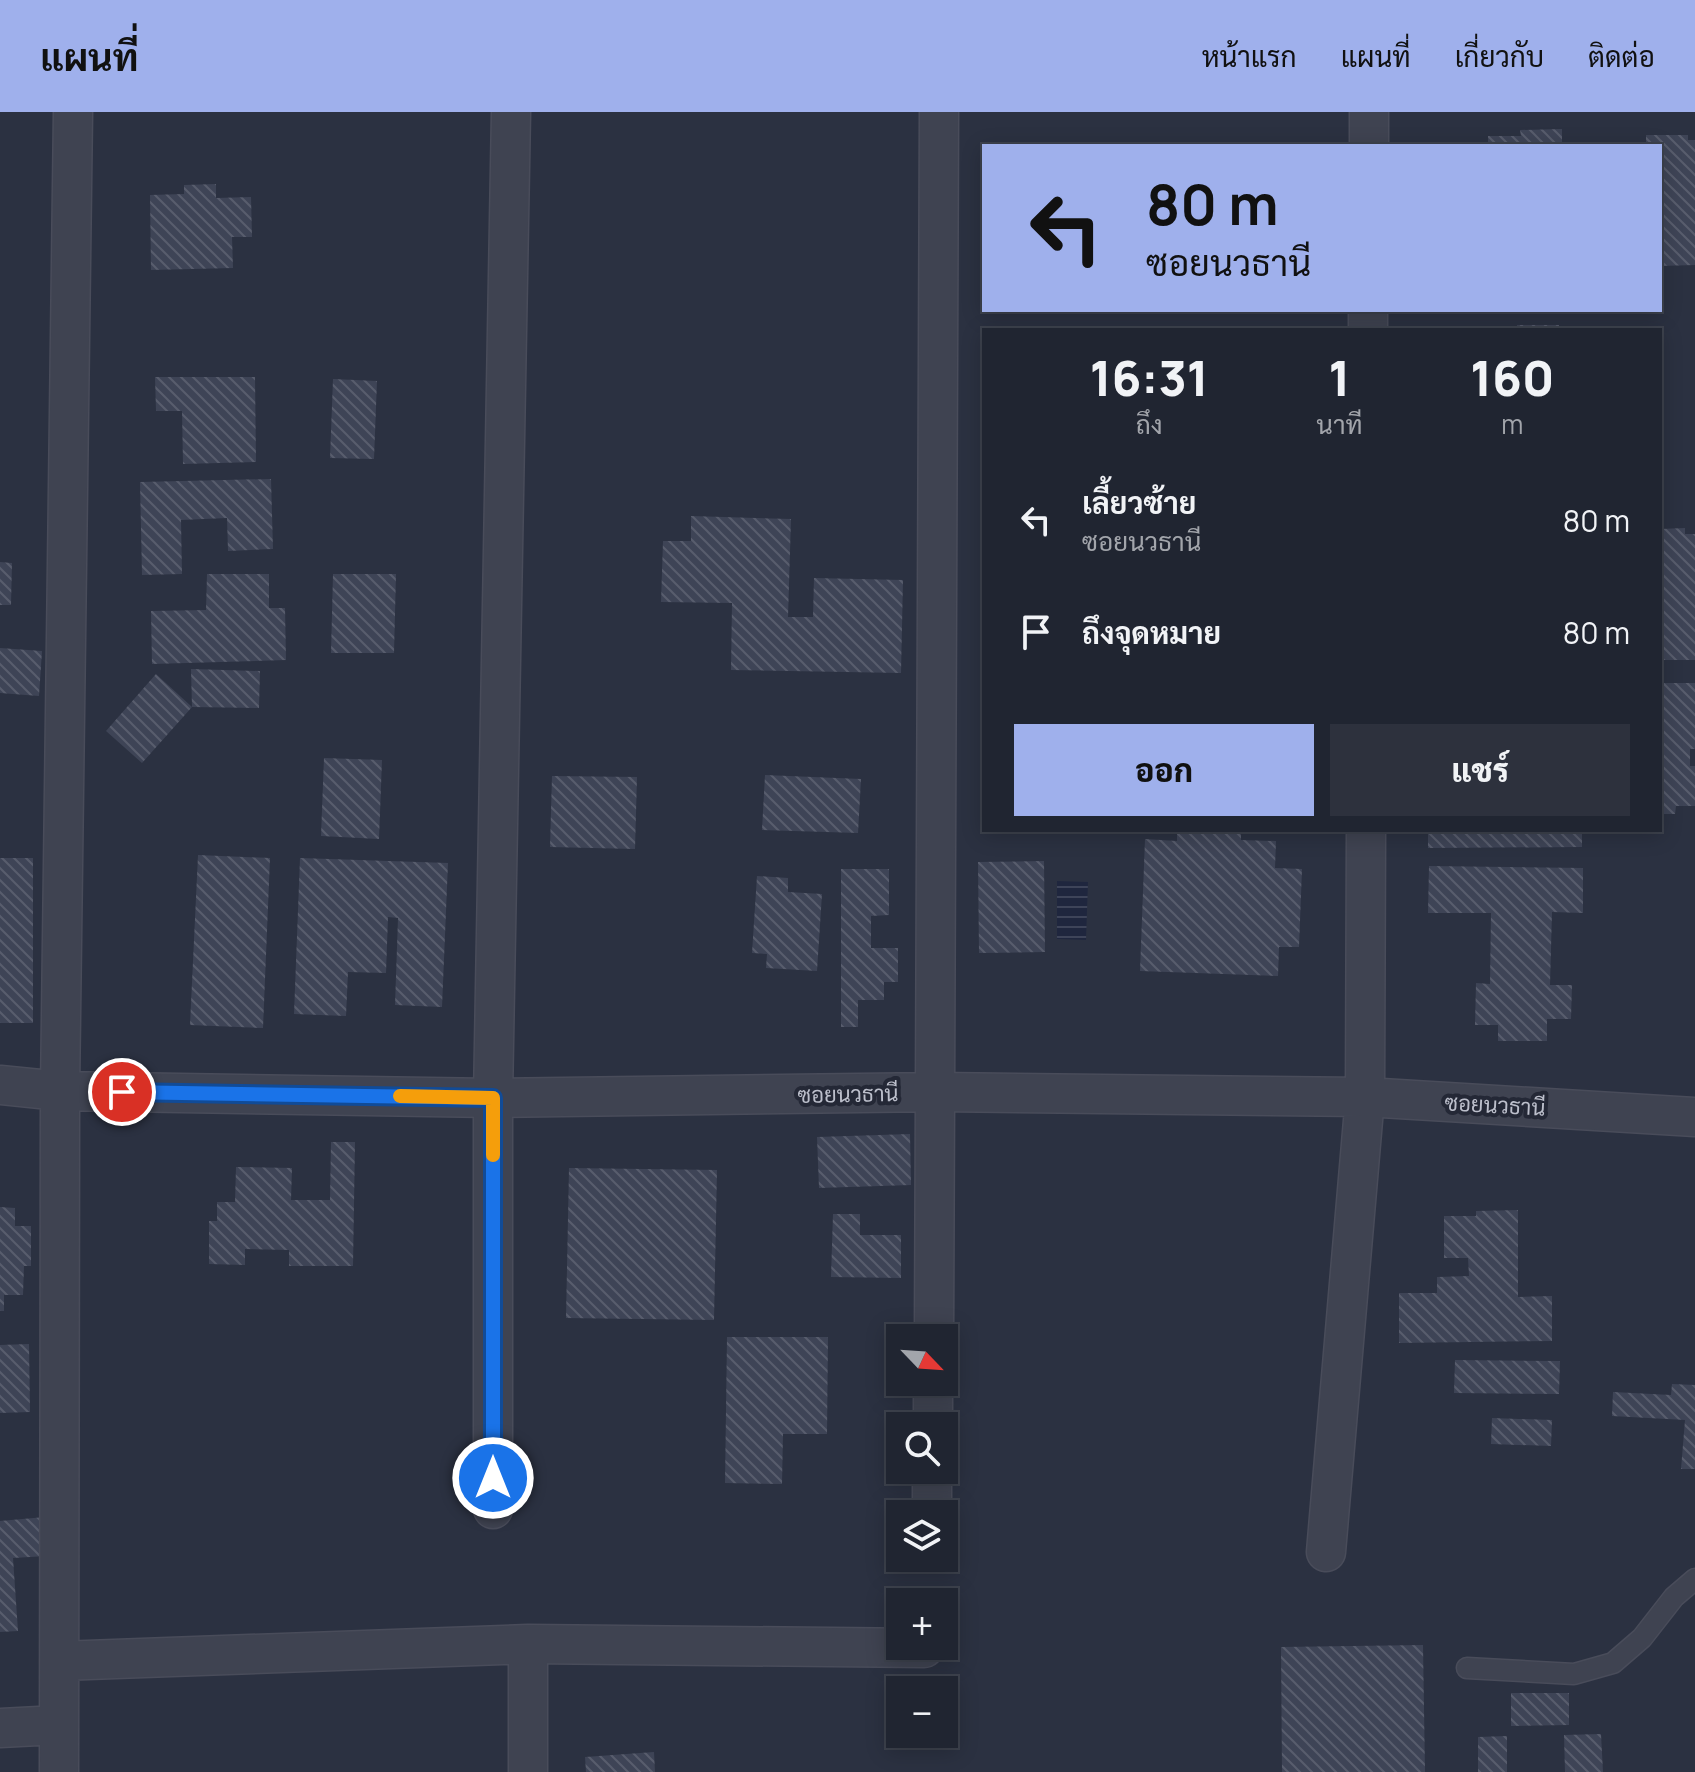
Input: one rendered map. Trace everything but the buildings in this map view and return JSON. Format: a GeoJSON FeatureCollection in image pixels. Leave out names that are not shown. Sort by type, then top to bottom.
{"type":"FeatureCollection","features":[{"type":"Feature","properties":{"kind":"street"},"geometry":{"type":"LineString","coordinates":[[59,1772],[60,1091],[73,112]]}},
{"type":"Feature","properties":{"kind":"street"},"geometry":{"type":"LineString","coordinates":[[493,1509],[493,1098],[511,112]]}},
{"type":"Feature","properties":{"kind":"street"},"geometry":{"type":"LineString","coordinates":[[934,1324],[939,112]]}},
{"type":"Feature","properties":{"kind":"street"},"geometry":{"type":"LineString","coordinates":[[1369,112],[1369,144]]}},
{"type":"Feature","properties":{"kind":"street"},"geometry":{"type":"LineString","coordinates":[[1326,1552],[1365,1097],[1366,832]]}},
{"type":"Feature","properties":{"kind":"street","name":"ซอยนวธานี"},"geometry":{"type":"LineString","coordinates":[[0,1085],[60,1091],[493,1098],[937,1092],[1365,1097],[1695,1117]]}},
{"type":"Feature","properties":{"kind":"street"},"geometry":{"type":"LineString","coordinates":[[60,1661],[528,1644],[886,1648]]}},
{"type":"Feature","properties":{"kind":"street"},"geometry":{"type":"LineString","coordinates":[[528,1644],[528,1772]]}},
{"type":"Feature","properties":{"kind":"street"},"geometry":{"type":"LineString","coordinates":[[0,1728],[58,1725]]}},
{"type":"Feature","properties":{"kind":"lane"},"geometry":{"type":"LineString","coordinates":[[1467,1668],[1574,1674],[1613,1663],[1642,1638],[1674,1597],[1695,1579]]}},
{"type":"Feature","properties":{"kind":"water"},"geometry":{"type":"Polygon","coordinates":[[[1057,881],[1088,882],[1086,940],[1057,939],[1057,881]]]}},
{"type":"Feature","properties":{"kind":"slow traffic"},"geometry":{"type":"LineString","coordinates":[[400,1096],[493,1098],[493,1155]]}},
{"type":"Feature","properties":{"kind":"route"},"geometry":{"type":"LineString","coordinates":[[122,1092],[493,1098],[493,1478]]}}]}
